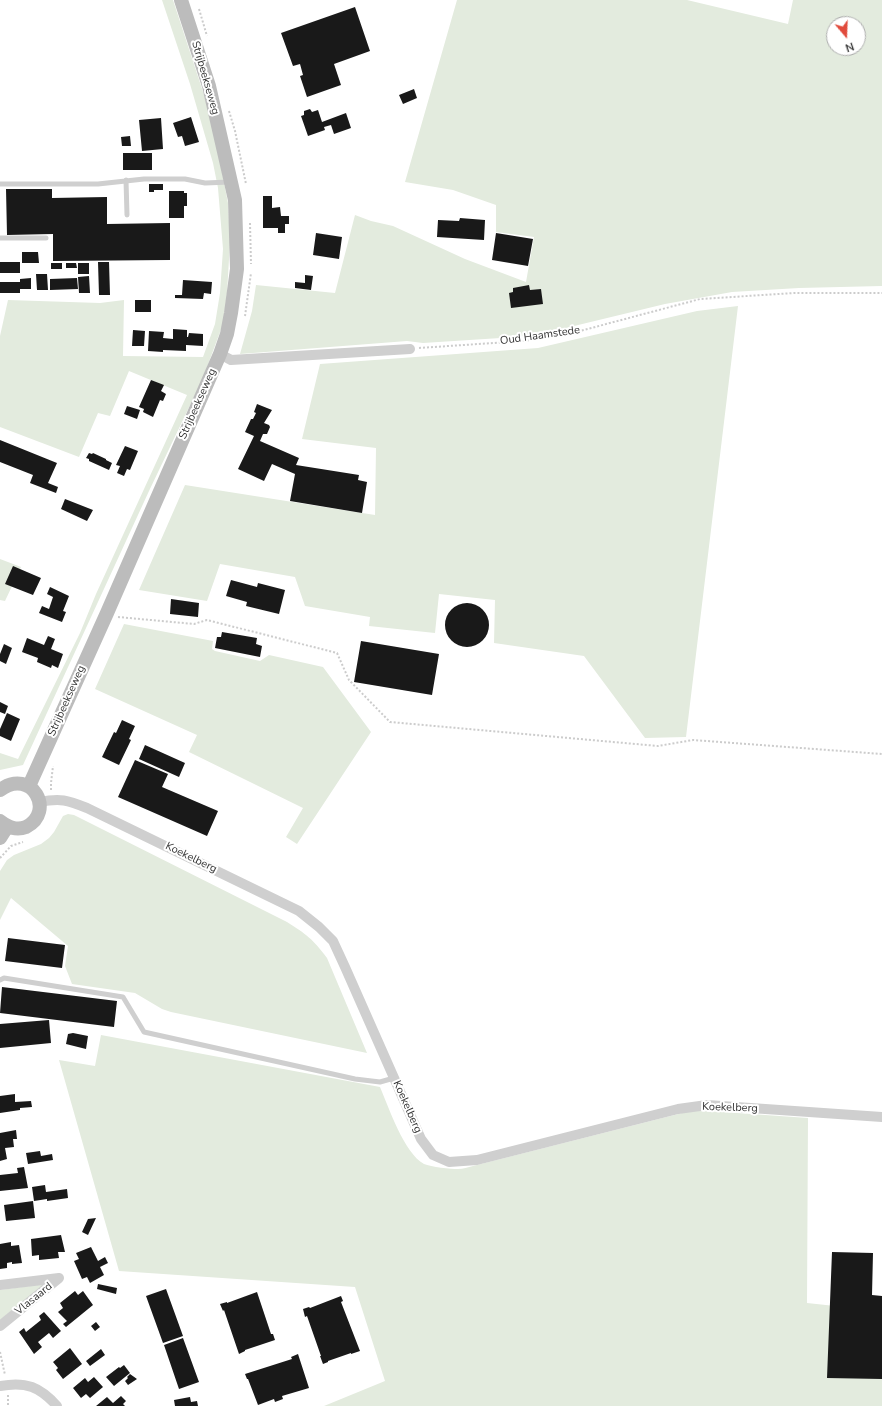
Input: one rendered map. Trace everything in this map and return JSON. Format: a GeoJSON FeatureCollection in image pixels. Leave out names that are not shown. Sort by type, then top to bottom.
{"type":"FeatureCollection","features":[{"type":"Feature","properties":{"kind":"main road","name":"Strijbeekseweg"},"geometry":{"type":"LineString","coordinates":[[29,786],[113,615],[220,354],[227,334],[231,314],[237,269],[235,200],[209,86],[181,0]]}},
{"type":"Feature","properties":{"kind":"main road"},"geometry":{"type":"LineString","coordinates":[[0,790],[14,783],[29,786],[36,793],[39,802],[39,810],[36,818],[31,824],[23,828],[2,829]]}},
{"type":"Feature","properties":{"kind":"street"},"geometry":{"type":"LineString","coordinates":[[220,354],[231,360],[410,349]]}},
{"type":"Feature","properties":{"kind":"street","name":"Koekelberg"},"geometry":{"type":"LineString","coordinates":[[39,802],[69,800],[87,808],[299,912],[320,927],[333,941],[421,1139],[433,1155],[449,1162],[477,1160],[678,1109],[707,1105],[882,1117]]}},
{"type":"Feature","properties":{"kind":"street","name":"Vlasaard"},"geometry":{"type":"LineString","coordinates":[[0,1285],[59,1278],[0,1326]]}},
{"type":"Feature","properties":{"kind":"street"},"geometry":{"type":"LineString","coordinates":[[0,1386],[23,1384],[38,1389],[58,1406]]}},
{"type":"Feature","properties":{"kind":"lane"},"geometry":{"type":"LineString","coordinates":[[0,184],[98,184],[126,180],[151,179],[185,179],[205,183],[231,181]]}},
{"type":"Feature","properties":{"kind":"lane"},"geometry":{"type":"LineString","coordinates":[[126,180],[127,215]]}},
{"type":"Feature","properties":{"kind":"lane"},"geometry":{"type":"LineString","coordinates":[[0,238],[46,238]]}},
{"type":"Feature","properties":{"kind":"lane"},"geometry":{"type":"LineString","coordinates":[[0,980],[4,978],[123,997],[144,1032],[355,1080],[380,1082],[394,1078]]}},
{"type":"Feature","properties":{"kind":"path","name":"Strijbeekseweg"},"geometry":{"type":"LineString","coordinates":[[198,7],[208,36]]}},
{"type":"Feature","properties":{"kind":"path","name":"Strijbeekseweg"},"geometry":{"type":"LineString","coordinates":[[228,105],[246,185]]}},
{"type":"Feature","properties":{"kind":"path"},"geometry":{"type":"LineString","coordinates":[[245,317],[250,281],[250,218]]}},
{"type":"Feature","properties":{"kind":"path","name":"Oud Haamstede"},"geometry":{"type":"LineString","coordinates":[[410,349],[523,340],[565,335],[700,299],[795,293],[882,293]]}},
{"type":"Feature","properties":{"kind":"path"},"geometry":{"type":"LineString","coordinates":[[116,624],[113,615],[194,624],[207,620],[337,653],[349,680],[390,722],[658,746],[693,740],[882,754]]}},
{"type":"Feature","properties":{"kind":"path"},"geometry":{"type":"LineString","coordinates":[[50,783],[53,766]]}},
{"type":"Feature","properties":{"kind":"path"},"geometry":{"type":"LineString","coordinates":[[0,858],[11,846]]}},
{"type":"Feature","properties":{"kind":"shaded area"},"geometry":{"type":"Polygon","coordinates":[[[162,0],[173,0],[205,98],[228,203],[230,242],[227,293],[223,324],[203,378],[149,491],[23,765],[0,770],[0,753],[18,759],[80,633],[96,594],[187,395],[129,371],[110,416],[98,413],[79,457],[0,427],[0,336],[8,300],[100,303],[124,300],[123,356],[203,357],[215,324],[220,293],[223,249],[218,188],[213,163],[190,84],[162,0]]]}},
{"type":"Feature","properties":{"kind":"shaded area"},"geometry":{"type":"Polygon","coordinates":[[[457,0],[687,0],[788,24],[793,0],[882,0],[882,286],[799,288],[732,292],[665,304],[541,334],[516,337],[423,343],[407,341],[240,354],[252,311],[256,285],[335,293],[355,215],[371,221],[393,226],[465,259],[526,282],[534,237],[496,232],[496,205],[453,190],[405,182],[457,0]]]}},
{"type":"Feature","properties":{"kind":"shaded area"},"geometry":{"type":"Polygon","coordinates":[[[738,306],[686,737],[645,738],[584,656],[494,643],[495,600],[439,594],[435,633],[369,626],[370,617],[305,606],[295,577],[220,564],[207,601],[139,590],[185,485],[375,515],[376,448],[302,439],[320,364],[538,348],[697,311],[738,306]]]}},
{"type":"Feature","properties":{"kind":"shaded area"},"geometry":{"type":"Polygon","coordinates":[[[0,559],[21,567],[5,601],[0,600],[0,559]]]}},
{"type":"Feature","properties":{"kind":"shaded area"},"geometry":{"type":"Polygon","coordinates":[[[124,624],[213,641],[212,649],[215,651],[260,661],[269,655],[323,667],[371,732],[297,844],[286,837],[303,808],[189,752],[197,735],[95,689],[124,624]]]}},
{"type":"Feature","properties":{"kind":"shaded area"},"geometry":{"type":"Polygon","coordinates":[[[68,814],[74,815],[287,922],[313,941],[327,958],[367,1053],[171,1012],[162,1009],[135,993],[72,984],[65,966],[68,946],[11,898],[0,920],[0,871],[7,860],[14,855],[41,844],[49,838],[63,816],[68,814]]]}},
{"type":"Feature","properties":{"kind":"shaded area"},"geometry":{"type":"Polygon","coordinates":[[[101,1035],[380,1087],[398,1129],[410,1150],[424,1164],[441,1168],[460,1169],[694,1110],[808,1118],[807,1303],[882,1311],[882,1406],[324,1406],[385,1381],[355,1287],[119,1271],[59,1060],[95,1066],[101,1035]]]}},
{"type":"Feature","properties":{"kind":"shaded area"},"geometry":{"type":"Polygon","coordinates":[[[45,1284],[0,1320],[0,1290],[45,1284]]]}},
{"type":"Feature","properties":{"kind":"building"},"geometry":{"type":"Polygon","coordinates":[[[355,7],[370,51],[334,64],[341,85],[307,97],[300,76],[303,75],[300,64],[293,66],[281,33],[355,7]]]}},
{"type":"Feature","properties":{"kind":"building"},"geometry":{"type":"Polygon","coordinates":[[[414,89],[417,98],[403,104],[399,95],[414,89]]]}},
{"type":"Feature","properties":{"kind":"building"},"geometry":{"type":"Polygon","coordinates":[[[310,109],[312,112],[318,110],[322,122],[346,113],[351,128],[334,134],[331,125],[324,127],[325,130],[308,136],[301,116],[304,115],[304,111],[310,109]]]}},
{"type":"Feature","properties":{"kind":"building"},"geometry":{"type":"Polygon","coordinates":[[[191,117],[199,142],[185,146],[182,136],[178,137],[173,123],[191,117]]]}},
{"type":"Feature","properties":{"kind":"building"},"geometry":{"type":"Polygon","coordinates":[[[161,118],[163,149],[142,151],[139,120],[161,118]]]}},
{"type":"Feature","properties":{"kind":"building"},"geometry":{"type":"Polygon","coordinates":[[[130,136],[131,146],[122,146],[121,137],[130,136]]]}},
{"type":"Feature","properties":{"kind":"building"},"geometry":{"type":"Polygon","coordinates":[[[123,153],[152,153],[152,170],[123,170],[123,153]]]}},
{"type":"Feature","properties":{"kind":"building"},"geometry":{"type":"Polygon","coordinates":[[[149,184],[163,184],[163,190],[154,190],[154,192],[149,192],[149,184]]]}},
{"type":"Feature","properties":{"kind":"building"},"geometry":{"type":"Polygon","coordinates":[[[6,189],[52,189],[52,198],[107,197],[107,224],[170,223],[170,260],[53,261],[53,234],[7,235],[6,189]]]}},
{"type":"Feature","properties":{"kind":"building"},"geometry":{"type":"Polygon","coordinates":[[[169,191],[184,191],[184,193],[187,193],[187,206],[184,206],[184,218],[169,218],[169,191]]]}},
{"type":"Feature","properties":{"kind":"building"},"geometry":{"type":"Polygon","coordinates":[[[263,196],[272,196],[272,208],[280,207],[281,216],[289,216],[289,224],[285,224],[285,233],[278,233],[278,228],[263,228],[263,196]]]}},
{"type":"Feature","properties":{"kind":"building"},"geometry":{"type":"Polygon","coordinates":[[[460,218],[485,220],[484,240],[437,237],[438,220],[459,221],[460,218]]]}},
{"type":"Feature","properties":{"kind":"building"},"geometry":{"type":"Polygon","coordinates":[[[316,233],[342,237],[339,259],[313,255],[316,233]]]}},
{"type":"Feature","properties":{"kind":"building"},"geometry":{"type":"Polygon","coordinates":[[[496,233],[533,239],[528,266],[492,260],[496,233]]]}},
{"type":"Feature","properties":{"kind":"building"},"geometry":{"type":"Polygon","coordinates":[[[22,252],[38,252],[39,263],[22,263],[22,252]]]}},
{"type":"Feature","properties":{"kind":"building"},"geometry":{"type":"Polygon","coordinates":[[[0,262],[20,262],[20,273],[0,273],[0,262]]]}},
{"type":"Feature","properties":{"kind":"building"},"geometry":{"type":"Polygon","coordinates":[[[98,262],[109,262],[110,295],[99,295],[98,262]]]}},
{"type":"Feature","properties":{"kind":"building"},"geometry":{"type":"Polygon","coordinates":[[[51,263],[62,263],[62,269],[51,269],[51,263]]]}},
{"type":"Feature","properties":{"kind":"building"},"geometry":{"type":"Polygon","coordinates":[[[66,263],[76,263],[77,268],[66,268],[66,263]]]}},
{"type":"Feature","properties":{"kind":"building"},"geometry":{"type":"Polygon","coordinates":[[[78,263],[89,263],[89,274],[78,274],[78,263]]]}},
{"type":"Feature","properties":{"kind":"building"},"geometry":{"type":"Polygon","coordinates":[[[36,274],[47,274],[48,290],[37,290],[36,274]]]}},
{"type":"Feature","properties":{"kind":"building"},"geometry":{"type":"Polygon","coordinates":[[[305,275],[313,276],[311,290],[295,288],[295,282],[305,283],[305,275]]]}},
{"type":"Feature","properties":{"kind":"building"},"geometry":{"type":"Polygon","coordinates":[[[89,276],[90,293],[79,293],[78,277],[89,276]]]}},
{"type":"Feature","properties":{"kind":"building"},"geometry":{"type":"Polygon","coordinates":[[[31,278],[31,289],[20,289],[20,293],[0,293],[0,282],[20,282],[20,279],[31,278]]]}},
{"type":"Feature","properties":{"kind":"building"},"geometry":{"type":"Polygon","coordinates":[[[77,278],[78,289],[50,290],[50,279],[77,278]]]}},
{"type":"Feature","properties":{"kind":"building"},"geometry":{"type":"Polygon","coordinates":[[[183,280],[212,282],[211,294],[204,293],[203,299],[175,298],[175,295],[182,295],[183,280]]]}},
{"type":"Feature","properties":{"kind":"building"},"geometry":{"type":"Polygon","coordinates":[[[529,285],[530,290],[541,289],[543,304],[511,308],[509,293],[513,292],[513,288],[529,285]]]}},
{"type":"Feature","properties":{"kind":"building"},"geometry":{"type":"Polygon","coordinates":[[[135,300],[151,300],[151,312],[135,312],[135,300]]]}},
{"type":"Feature","properties":{"kind":"building"},"geometry":{"type":"Polygon","coordinates":[[[173,329],[187,330],[187,337],[189,333],[203,334],[203,346],[186,345],[186,351],[148,351],[149,331],[164,332],[163,338],[173,339],[173,329]]]}},
{"type":"Feature","properties":{"kind":"building"},"geometry":{"type":"Polygon","coordinates":[[[133,330],[145,331],[144,346],[132,346],[133,330]]]}},
{"type":"Feature","properties":{"kind":"building"},"geometry":{"type":"Polygon","coordinates":[[[151,380],[164,385],[161,391],[166,394],[163,401],[160,400],[153,417],[143,412],[144,409],[139,407],[151,380]]]}},
{"type":"Feature","properties":{"kind":"building"},"geometry":{"type":"Polygon","coordinates":[[[257,404],[272,410],[264,423],[270,427],[267,434],[263,434],[260,441],[299,458],[296,465],[359,475],[358,480],[367,482],[362,513],[290,501],[295,474],[272,464],[264,481],[238,469],[254,436],[245,432],[251,419],[253,419],[256,413],[254,412],[257,404]]]}},
{"type":"Feature","properties":{"kind":"building"},"geometry":{"type":"Polygon","coordinates":[[[127,406],[140,410],[137,419],[124,414],[127,406]]]}},
{"type":"Feature","properties":{"kind":"building"},"geometry":{"type":"Polygon","coordinates":[[[0,440],[57,463],[48,483],[58,487],[56,493],[30,483],[33,475],[0,462],[0,440]]]}},
{"type":"Feature","properties":{"kind":"building"},"geometry":{"type":"Polygon","coordinates":[[[125,446],[138,451],[130,470],[127,469],[124,476],[117,473],[120,466],[116,465],[125,446]]]}},
{"type":"Feature","properties":{"kind":"building"},"geometry":{"type":"Polygon","coordinates":[[[89,453],[93,453],[112,463],[109,470],[89,461],[89,459],[86,458],[89,453]]]}},
{"type":"Feature","properties":{"kind":"building"},"geometry":{"type":"Polygon","coordinates":[[[65,499],[93,510],[87,521],[61,509],[65,499]]]}},
{"type":"Feature","properties":{"kind":"building"},"geometry":{"type":"Polygon","coordinates":[[[13,566],[41,578],[33,595],[5,584],[13,566]]]}},
{"type":"Feature","properties":{"kind":"building"},"geometry":{"type":"Polygon","coordinates":[[[231,580],[257,587],[258,583],[285,590],[279,614],[246,606],[247,602],[226,596],[231,580]]]}},
{"type":"Feature","properties":{"kind":"building"},"geometry":{"type":"Polygon","coordinates":[[[50,587],[69,596],[63,611],[66,612],[62,622],[39,613],[42,606],[49,609],[53,597],[47,594],[50,587]]]}},
{"type":"Feature","properties":{"kind":"building"},"geometry":{"type":"Polygon","coordinates":[[[171,599],[199,603],[198,617],[170,614],[171,599]]]}},
{"type":"Feature","properties":{"kind":"building"},"geometry":{"type":"Polygon","coordinates":[[[467,603],[479,607],[485,613],[489,625],[485,637],[479,643],[467,647],[455,643],[449,637],[445,625],[449,613],[455,607],[467,603]]]}},
{"type":"Feature","properties":{"kind":"building"},"geometry":{"type":"Polygon","coordinates":[[[222,632],[257,638],[256,644],[262,646],[260,657],[215,648],[217,637],[221,637],[222,632]]]}},
{"type":"Feature","properties":{"kind":"building"},"geometry":{"type":"Polygon","coordinates":[[[48,636],[55,639],[51,649],[63,654],[58,668],[52,665],[51,668],[37,662],[38,658],[22,652],[27,638],[44,645],[48,636]]]}},
{"type":"Feature","properties":{"kind":"building"},"geometry":{"type":"Polygon","coordinates":[[[361,641],[439,654],[432,695],[354,682],[361,641]]]}},
{"type":"Feature","properties":{"kind":"building"},"geometry":{"type":"Polygon","coordinates":[[[4,644],[12,648],[6,664],[0,661],[0,654],[4,644]]]}},
{"type":"Feature","properties":{"kind":"building"},"geometry":{"type":"Polygon","coordinates":[[[0,702],[8,706],[5,714],[0,712],[0,702]]]}},
{"type":"Feature","properties":{"kind":"building"},"geometry":{"type":"Polygon","coordinates":[[[7,713],[20,719],[11,741],[0,736],[0,729],[7,713]]]}},
{"type":"Feature","properties":{"kind":"building"},"geometry":{"type":"Polygon","coordinates":[[[122,720],[135,726],[129,739],[131,740],[119,765],[102,757],[114,732],[116,733],[122,720]]]}},
{"type":"Feature","properties":{"kind":"building"},"geometry":{"type":"Polygon","coordinates":[[[145,745],[185,763],[179,777],[139,759],[145,745]]]}},
{"type":"Feature","properties":{"kind":"building"},"geometry":{"type":"Polygon","coordinates":[[[135,760],[168,774],[162,787],[218,811],[207,836],[118,797],[135,760]]]}},
{"type":"Feature","properties":{"kind":"building"},"geometry":{"type":"Polygon","coordinates":[[[8,938],[65,945],[62,968],[5,961],[8,938]]]}},
{"type":"Feature","properties":{"kind":"building"},"geometry":{"type":"Polygon","coordinates":[[[2,987],[117,1001],[114,1027],[0,1013],[2,987]]]}},
{"type":"Feature","properties":{"kind":"building"},"geometry":{"type":"Polygon","coordinates":[[[49,1020],[51,1043],[0,1048],[0,1024],[49,1020]]]}},
{"type":"Feature","properties":{"kind":"building"},"geometry":{"type":"Polygon","coordinates":[[[73,1033],[88,1036],[86,1049],[66,1044],[68,1034],[73,1033]]]}},
{"type":"Feature","properties":{"kind":"building"},"geometry":{"type":"Polygon","coordinates":[[[15,1094],[15,1102],[31,1101],[32,1107],[20,1108],[20,1110],[0,1113],[0,1096],[15,1094]]]}},
{"type":"Feature","properties":{"kind":"building"},"geometry":{"type":"Polygon","coordinates":[[[16,1130],[17,1139],[13,1139],[14,1147],[5,1148],[7,1159],[0,1161],[0,1133],[16,1130]]]}},
{"type":"Feature","properties":{"kind":"building"},"geometry":{"type":"Polygon","coordinates":[[[40,1151],[41,1156],[52,1154],[53,1160],[28,1164],[26,1153],[40,1151]]]}},
{"type":"Feature","properties":{"kind":"building"},"geometry":{"type":"Polygon","coordinates":[[[24,1167],[28,1188],[0,1191],[0,1175],[18,1173],[17,1168],[24,1167]]]}},
{"type":"Feature","properties":{"kind":"building"},"geometry":{"type":"Polygon","coordinates":[[[45,1185],[46,1192],[67,1189],[68,1198],[34,1201],[32,1187],[45,1185]]]}},
{"type":"Feature","properties":{"kind":"building"},"geometry":{"type":"Polygon","coordinates":[[[33,1201],[35,1218],[6,1221],[4,1205],[33,1201]]]}},
{"type":"Feature","properties":{"kind":"building"},"geometry":{"type":"Polygon","coordinates":[[[96,1218],[88,1235],[82,1232],[88,1219],[96,1218]]]}},
{"type":"Feature","properties":{"kind":"building"},"geometry":{"type":"Polygon","coordinates":[[[61,1235],[65,1252],[58,1252],[59,1258],[39,1260],[39,1255],[32,1256],[31,1239],[61,1235]]]}},
{"type":"Feature","properties":{"kind":"building"},"geometry":{"type":"Polygon","coordinates":[[[11,1242],[11,1246],[19,1245],[22,1263],[7,1263],[7,1268],[0,1269],[0,1244],[11,1242]]]}},
{"type":"Feature","properties":{"kind":"building"},"geometry":{"type":"Polygon","coordinates":[[[91,1247],[98,1261],[105,1257],[108,1263],[100,1267],[104,1275],[90,1283],[87,1277],[82,1279],[74,1261],[79,1259],[76,1253],[91,1247]]]}},
{"type":"Feature","properties":{"kind":"building"},"geometry":{"type":"Polygon","coordinates":[[[832,1252],[873,1253],[872,1295],[882,1296],[882,1379],[827,1378],[832,1252]]]}},
{"type":"Feature","properties":{"kind":"building"},"geometry":{"type":"Polygon","coordinates":[[[98,1284],[117,1288],[116,1294],[97,1289],[98,1284]]]}},
{"type":"Feature","properties":{"kind":"building"},"geometry":{"type":"Polygon","coordinates":[[[166,1289],[183,1336],[163,1343],[146,1296],[166,1289]]]}},
{"type":"Feature","properties":{"kind":"building"},"geometry":{"type":"Polygon","coordinates":[[[75,1291],[78,1295],[83,1291],[93,1305],[66,1327],[63,1324],[67,1321],[58,1312],[63,1308],[60,1303],[75,1291]]]}},
{"type":"Feature","properties":{"kind":"building"},"geometry":{"type":"Polygon","coordinates":[[[257,1292],[271,1334],[273,1334],[275,1340],[245,1350],[239,1354],[224,1310],[223,1311],[220,1304],[227,1303],[257,1292]]]}},
{"type":"Feature","properties":{"kind":"building"},"geometry":{"type":"Polygon","coordinates":[[[341,1296],[343,1301],[341,1302],[360,1351],[323,1364],[307,1316],[305,1317],[303,1309],[310,1308],[341,1296]]]}},
{"type":"Feature","properties":{"kind":"building"},"geometry":{"type":"Polygon","coordinates":[[[44,1312],[61,1331],[53,1338],[49,1333],[38,1342],[42,1347],[34,1354],[19,1332],[24,1328],[26,1332],[41,1320],[39,1316],[44,1312]]]}},
{"type":"Feature","properties":{"kind":"building"},"geometry":{"type":"Polygon","coordinates":[[[96,1322],[100,1327],[95,1331],[91,1326],[96,1322]]]}},
{"type":"Feature","properties":{"kind":"building"},"geometry":{"type":"Polygon","coordinates":[[[183,1338],[199,1382],[179,1389],[164,1345],[183,1338]]]}},
{"type":"Feature","properties":{"kind":"building"},"geometry":{"type":"Polygon","coordinates":[[[70,1348],[82,1364],[63,1379],[56,1370],[58,1368],[53,1362],[70,1348]]]}},
{"type":"Feature","properties":{"kind":"building"},"geometry":{"type":"Polygon","coordinates":[[[101,1349],[105,1355],[90,1366],[86,1361],[101,1349]]]}},
{"type":"Feature","properties":{"kind":"building"},"geometry":{"type":"Polygon","coordinates":[[[298,1354],[309,1388],[282,1396],[283,1399],[275,1402],[274,1399],[258,1405],[245,1374],[292,1359],[291,1357],[298,1354]]]}},
{"type":"Feature","properties":{"kind":"building"},"geometry":{"type":"Polygon","coordinates":[[[124,1365],[130,1373],[114,1386],[106,1377],[124,1365]]]}},
{"type":"Feature","properties":{"kind":"building"},"geometry":{"type":"Polygon","coordinates":[[[130,1374],[137,1379],[128,1385],[125,1381],[130,1374]]]}},
{"type":"Feature","properties":{"kind":"building"},"geometry":{"type":"Polygon","coordinates":[[[94,1377],[103,1387],[90,1398],[86,1394],[81,1398],[73,1388],[85,1378],[88,1382],[94,1377]]]}},
{"type":"Feature","properties":{"kind":"building"},"geometry":{"type":"Polygon","coordinates":[[[121,1396],[126,1401],[123,1404],[125,1406],[96,1406],[107,1397],[113,1403],[121,1396]]]}},
{"type":"Feature","properties":{"kind":"building"},"geometry":{"type":"Polygon","coordinates":[[[190,1397],[191,1402],[197,1401],[198,1406],[175,1406],[174,1400],[190,1397]]]}}]}
